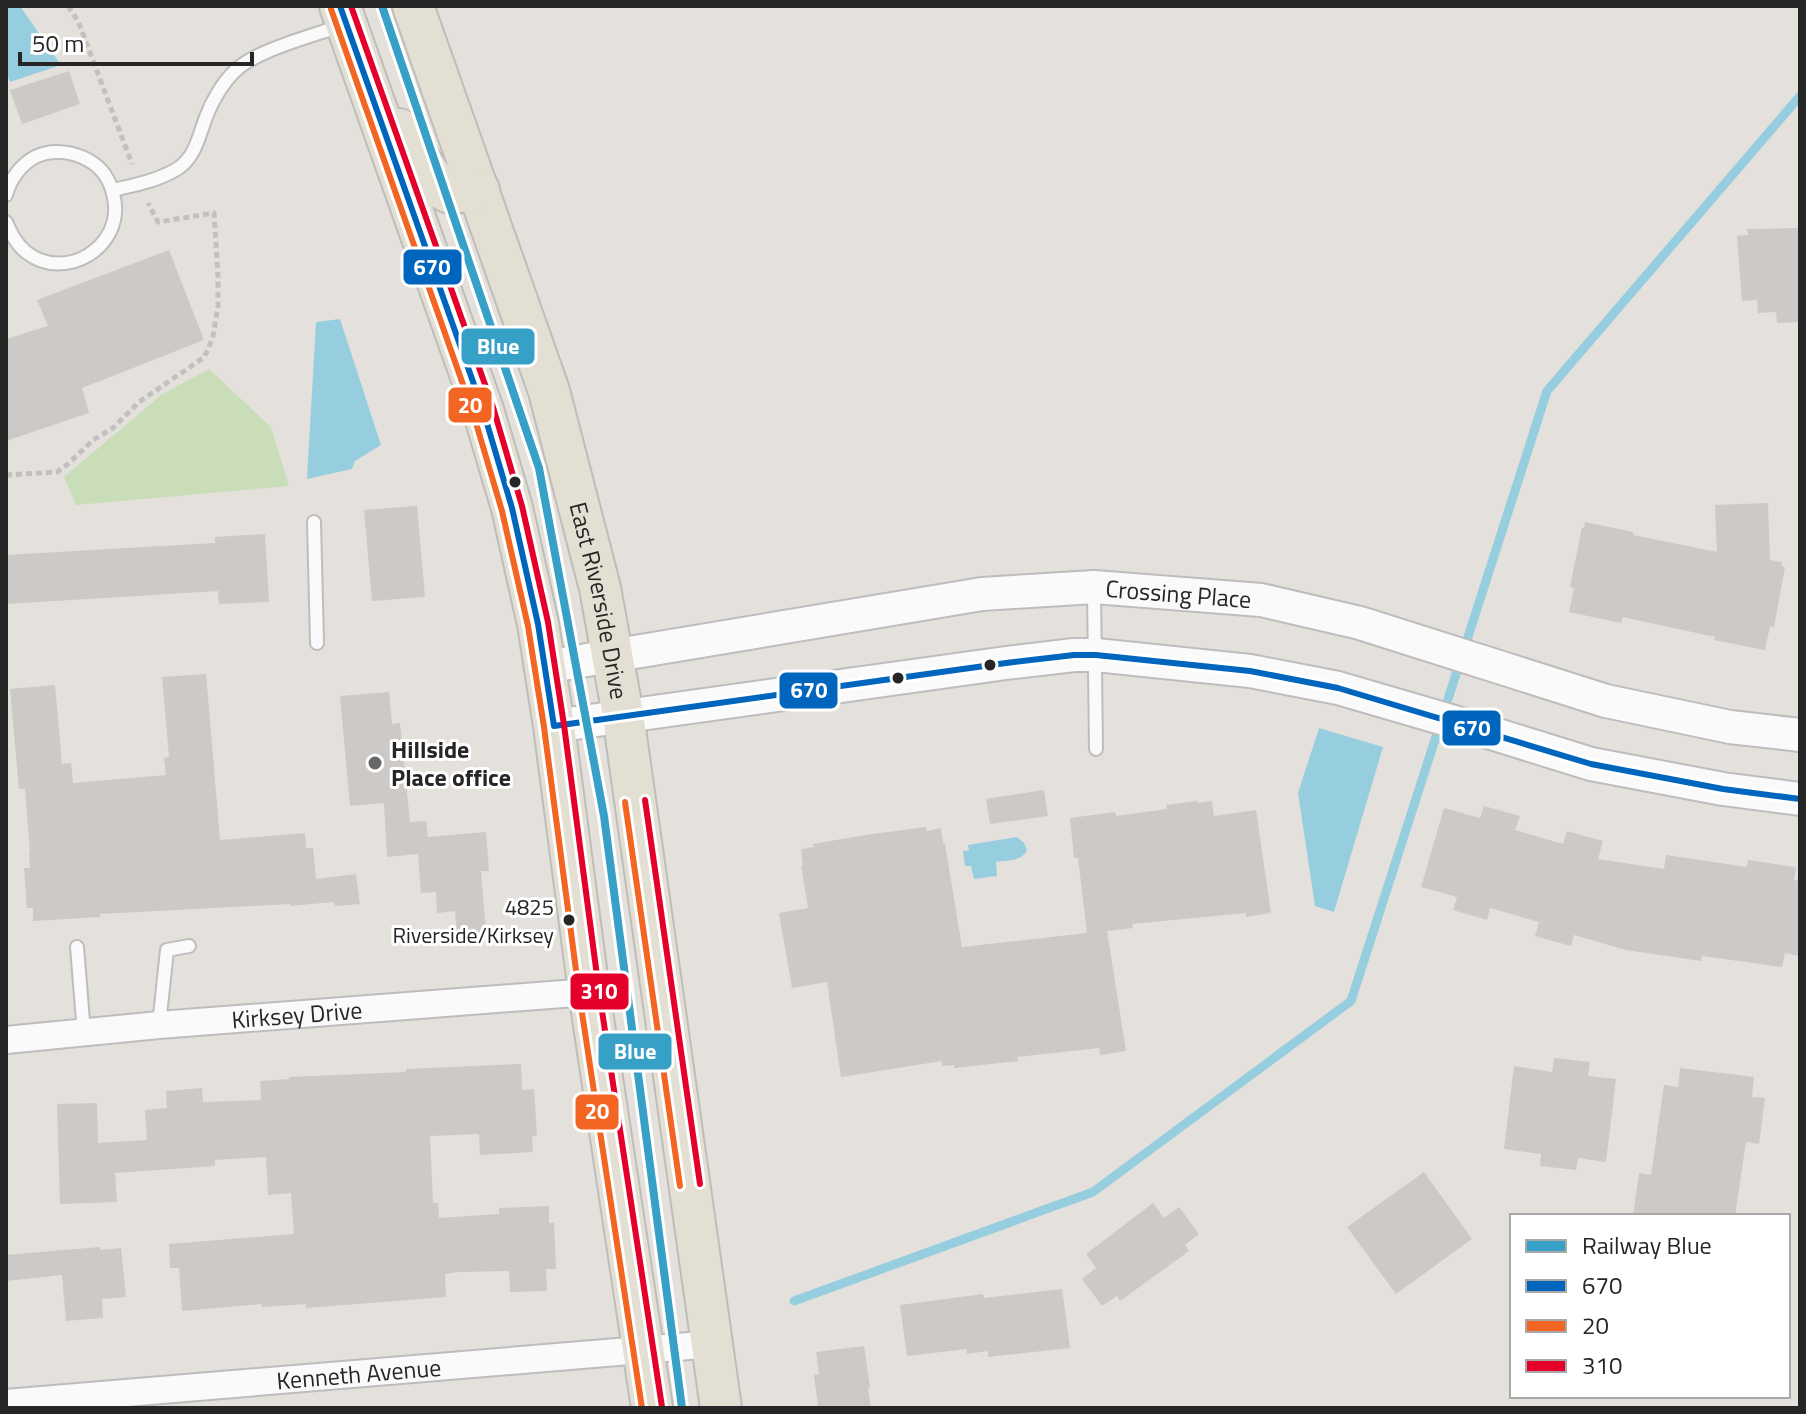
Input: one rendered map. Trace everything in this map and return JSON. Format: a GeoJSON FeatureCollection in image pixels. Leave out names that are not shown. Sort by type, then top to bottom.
{"type":"FeatureCollection","features":[{"type":"Feature","properties":{"kind":"main road","name":"East Riverside Drive"},"geometry":{"type":"LineString","coordinates":[[413,6],[549,391],[600,588],[623,715],[721,1408]]}},
{"type":"Feature","properties":{"kind":"main road"},"geometry":{"type":"LineString","coordinates":[[343,15],[483,410],[512,508],[538,624],[589,992],[652,1408]]}},
{"type":"Feature","properties":{"kind":"main road"},"geometry":{"type":"LineString","coordinates":[[366,79],[438,187],[450,193],[479,190]]}},
{"type":"Feature","properties":{"kind":"street","name":"Crossing Place"},"geometry":{"type":"LineString","coordinates":[[545,667],[982,594],[1094,587],[1261,600],[1360,623],[1606,701],[1730,727],[1800,735]]}},
{"type":"Feature","properties":{"kind":"street"},"geometry":{"type":"LineString","coordinates":[[554,726],[1006,663],[1096,655],[1250,671],[1338,688],[1591,764],[1723,789],[1800,799]]}},
{"type":"Feature","properties":{"kind":"street","name":"Kirksey Drive"},"geometry":{"type":"LineString","coordinates":[[6,1040],[589,992]]}},
{"type":"Feature","properties":{"kind":"street","name":"Kenneth Avenue"},"geometry":{"type":"LineString","coordinates":[[6,1403],[713,1344]]}},
{"type":"Feature","properties":{"kind":"lane"},"geometry":{"type":"LineString","coordinates":[[113,190],[156,180],[178,169],[192,154],[212,103],[235,71],[264,53],[343,15]]}},
{"type":"Feature","properties":{"kind":"lane"},"geometry":{"type":"LineString","coordinates":[[6,195],[9,184],[20,169],[34,158],[52,152],[71,153],[89,160],[103,172],[113,190],[116,206],[114,224],[106,241],[93,254],[77,262],[59,264],[41,261],[25,252],[13,238],[6,222]]}},
{"type":"Feature","properties":{"kind":"lane"},"geometry":{"type":"LineString","coordinates":[[314,522],[317,643]]}},
{"type":"Feature","properties":{"kind":"lane"},"geometry":{"type":"LineString","coordinates":[[1094,587],[1096,749]]}},
{"type":"Feature","properties":{"kind":"lane"},"geometry":{"type":"LineString","coordinates":[[159,1025],[167,950],[189,946]]}},
{"type":"Feature","properties":{"kind":"lane"},"geometry":{"type":"LineString","coordinates":[[77,947],[84,1033]]}},
{"type":"Feature","properties":{"kind":"path"},"geometry":{"type":"LineString","coordinates":[[68,6],[78,21],[132,166]]}},
{"type":"Feature","properties":{"kind":"path"},"geometry":{"type":"LineString","coordinates":[[6,475],[57,472],[93,440],[113,428],[139,402],[195,364],[208,350],[218,306],[214,213],[158,222],[148,203]]}},
{"type":"Feature","properties":{"kind":"green space"},"geometry":{"type":"Polygon","coordinates":[[[209,369],[271,427],[289,486],[76,505],[64,477],[161,395],[209,369]]]}},
{"type":"Feature","properties":{"kind":"water"},"geometry":{"type":"Polygon","coordinates":[[[6,6],[20,6],[61,65],[10,82],[6,70],[6,6]]]}},
{"type":"Feature","properties":{"kind":"water"},"geometry":{"type":"Polygon","coordinates":[[[340,319],[381,445],[355,461],[352,469],[307,479],[316,322],[340,319]]]}},
{"type":"Feature","properties":{"kind":"water"},"geometry":{"type":"Polygon","coordinates":[[[1319,728],[1383,747],[1334,912],[1315,906],[1298,793],[1319,728]]]}},
{"type":"Feature","properties":{"kind":"water"},"geometry":{"type":"Polygon","coordinates":[[[1017,837],[1027,850],[1021,857],[996,862],[997,876],[974,879],[971,866],[965,866],[963,851],[969,850],[968,845],[1017,837]]]}},
{"type":"Feature","properties":{"kind":"building"},"geometry":{"type":"Polygon","coordinates":[[[69,71],[80,104],[22,124],[10,90],[69,71]]]}},
{"type":"Feature","properties":{"kind":"building"},"geometry":{"type":"Polygon","coordinates":[[[1800,228],[1800,322],[1777,323],[1776,312],[1758,313],[1757,300],[1742,301],[1737,236],[1748,235],[1747,229],[1800,228]]]}},
{"type":"Feature","properties":{"kind":"building"},"geometry":{"type":"Polygon","coordinates":[[[169,250],[204,340],[82,388],[89,413],[6,441],[6,339],[48,326],[37,300],[169,250]]]}},
{"type":"Feature","properties":{"kind":"building"},"geometry":{"type":"Polygon","coordinates":[[[1768,503],[1770,560],[1782,562],[1785,567],[1774,627],[1770,626],[1765,650],[1623,617],[1621,623],[1569,612],[1574,588],[1570,587],[1585,522],[1717,552],[1715,505],[1768,503]]]}},
{"type":"Feature","properties":{"kind":"building"},"geometry":{"type":"Polygon","coordinates":[[[417,506],[425,597],[372,601],[364,510],[417,506]]]}},
{"type":"Feature","properties":{"kind":"building"},"geometry":{"type":"Polygon","coordinates":[[[265,534],[269,602],[219,604],[218,591],[6,604],[6,555],[215,543],[215,537],[265,534]]]}},
{"type":"Feature","properties":{"kind":"building"},"geometry":{"type":"Polygon","coordinates":[[[206,674],[220,840],[305,833],[306,848],[313,848],[316,879],[356,874],[360,904],[290,904],[100,914],[100,917],[33,921],[33,908],[27,908],[24,868],[30,868],[25,789],[19,789],[10,689],[55,685],[62,764],[71,763],[73,783],[166,775],[164,758],[169,757],[162,677],[206,674]]]}},
{"type":"Feature","properties":{"kind":"building"},"geometry":{"type":"Polygon","coordinates":[[[389,692],[392,724],[400,723],[410,822],[426,821],[428,837],[486,832],[489,871],[481,871],[486,932],[457,935],[455,911],[437,913],[436,892],[421,893],[418,854],[387,857],[384,803],[350,806],[340,696],[389,692]]]}},
{"type":"Feature","properties":{"kind":"building"},"geometry":{"type":"Polygon","coordinates":[[[1044,790],[1048,816],[990,824],[986,799],[1044,790]]]}},
{"type":"Feature","properties":{"kind":"building"},"geometry":{"type":"Polygon","coordinates":[[[1212,801],[1214,816],[1256,810],[1271,913],[1132,924],[1133,928],[1107,931],[1126,1051],[1100,1055],[1099,1048],[954,1068],[954,1065],[942,1066],[942,1061],[841,1077],[827,982],[792,988],[779,913],[808,908],[801,849],[865,835],[941,828],[962,947],[1087,933],[1070,818],[1115,812],[1116,816],[1212,801]]]}},
{"type":"Feature","properties":{"kind":"building"},"geometry":{"type":"Polygon","coordinates":[[[1484,806],[1520,816],[1515,830],[1563,844],[1567,831],[1603,841],[1598,859],[1664,869],[1666,855],[1747,867],[1748,860],[1796,867],[1794,880],[1800,881],[1800,956],[1785,953],[1782,967],[1702,956],[1701,961],[1626,950],[1574,935],[1571,946],[1535,936],[1539,922],[1490,908],[1487,920],[1453,910],[1457,897],[1421,887],[1444,808],[1480,818],[1484,806]]]}},
{"type":"Feature","properties":{"kind":"building"},"geometry":{"type":"Polygon","coordinates":[[[1554,1058],[1590,1062],[1588,1076],[1616,1079],[1606,1162],[1578,1158],[1576,1170],[1540,1166],[1541,1154],[1504,1149],[1514,1066],[1552,1072],[1554,1058]]]}},
{"type":"Feature","properties":{"kind":"building"},"geometry":{"type":"Polygon","coordinates":[[[521,1064],[522,1090],[534,1089],[537,1136],[532,1136],[533,1152],[480,1155],[479,1134],[430,1136],[433,1203],[438,1203],[439,1218],[499,1214],[499,1208],[549,1206],[549,1223],[554,1223],[556,1269],[546,1269],[547,1291],[510,1292],[509,1271],[458,1272],[445,1274],[446,1297],[306,1308],[306,1304],[262,1307],[262,1304],[182,1311],[179,1268],[170,1268],[169,1244],[294,1234],[291,1193],[268,1195],[266,1157],[215,1160],[215,1166],[115,1173],[117,1202],[60,1204],[57,1104],[97,1103],[98,1143],[147,1140],[145,1110],[167,1108],[166,1091],[202,1088],[203,1102],[261,1100],[260,1081],[406,1072],[406,1069],[521,1064]]]}},
{"type":"Feature","properties":{"kind":"building"},"geometry":{"type":"Polygon","coordinates":[[[1680,1068],[1754,1077],[1752,1097],[1765,1098],[1759,1144],[1746,1142],[1735,1214],[1633,1214],[1639,1173],[1651,1175],[1664,1085],[1678,1087],[1680,1068]]]}},
{"type":"Feature","properties":{"kind":"building"},"geometry":{"type":"Polygon","coordinates":[[[1424,1172],[1472,1239],[1396,1294],[1347,1227],[1424,1172]]]}},
{"type":"Feature","properties":{"kind":"building"},"geometry":{"type":"Polygon","coordinates":[[[1153,1203],[1164,1218],[1179,1207],[1199,1234],[1185,1245],[1189,1251],[1120,1301],[1117,1296],[1102,1306],[1082,1279],[1096,1268],[1086,1254],[1153,1203]]]}},
{"type":"Feature","properties":{"kind":"building"},"geometry":{"type":"Polygon","coordinates":[[[100,1247],[100,1250],[121,1248],[126,1297],[102,1299],[103,1318],[66,1321],[62,1275],[6,1281],[6,1255],[100,1247]]]}},
{"type":"Feature","properties":{"kind":"building"},"geometry":{"type":"Polygon","coordinates":[[[1062,1289],[1070,1348],[988,1357],[988,1351],[967,1354],[967,1349],[907,1356],[900,1305],[983,1294],[984,1298],[1062,1289]]]}},
{"type":"Feature","properties":{"kind":"building"},"geometry":{"type":"Polygon","coordinates":[[[864,1346],[871,1408],[818,1408],[814,1375],[819,1374],[816,1352],[864,1346]]]}},
{"type":"Feature","properties":{"kind":"waterway"},"geometry":{"type":"LineString","coordinates":[[794,1301],[1093,1192],[1351,1001],[1547,391],[1800,96]]}},
{"type":"Feature","properties":{"kind":"rail line","name":"Blue"},"geometry":{"type":"LineString","coordinates":[[382,6],[539,468],[604,816],[682,1408]]}},
{"type":"Feature","properties":{"kind":"transit line","name":"670"},"geometry":{"type":"LineString","coordinates":[[340,6],[483,410],[512,508],[538,624],[554,726],[1006,663],[1096,655],[1250,671],[1338,688],[1591,764],[1723,789],[1800,799]]}},
{"type":"Feature","properties":{"kind":"transit line","name":"310"},"geometry":{"type":"LineString","coordinates":[[351,6],[493,407],[522,506],[548,622],[599,991],[662,1407]]}},
{"type":"Feature","properties":{"kind":"transit line","name":"20"},"geometry":{"type":"LineString","coordinates":[[331,9],[473,413],[502,511],[528,626],[579,993],[642,1408]]}},
{"type":"Feature","properties":{"kind":"transit line","name":"310"},"geometry":{"type":"LineString","coordinates":[[645,800],[700,1184]]}},
{"type":"Feature","properties":{"kind":"transit line","name":"20"},"geometry":{"type":"LineString","coordinates":[[625,802],[680,1186]]}},
{"type":"Feature","properties":{"kind":"place","name":"Hillside Place office"},"geometry":{"type":"Point","coordinates":[375,763]}},
{"type":"Feature","properties":{"kind":"place","name":"4825 Riverside/Kirksey"},"geometry":{"type":"Point","coordinates":[569,920]}}]}
